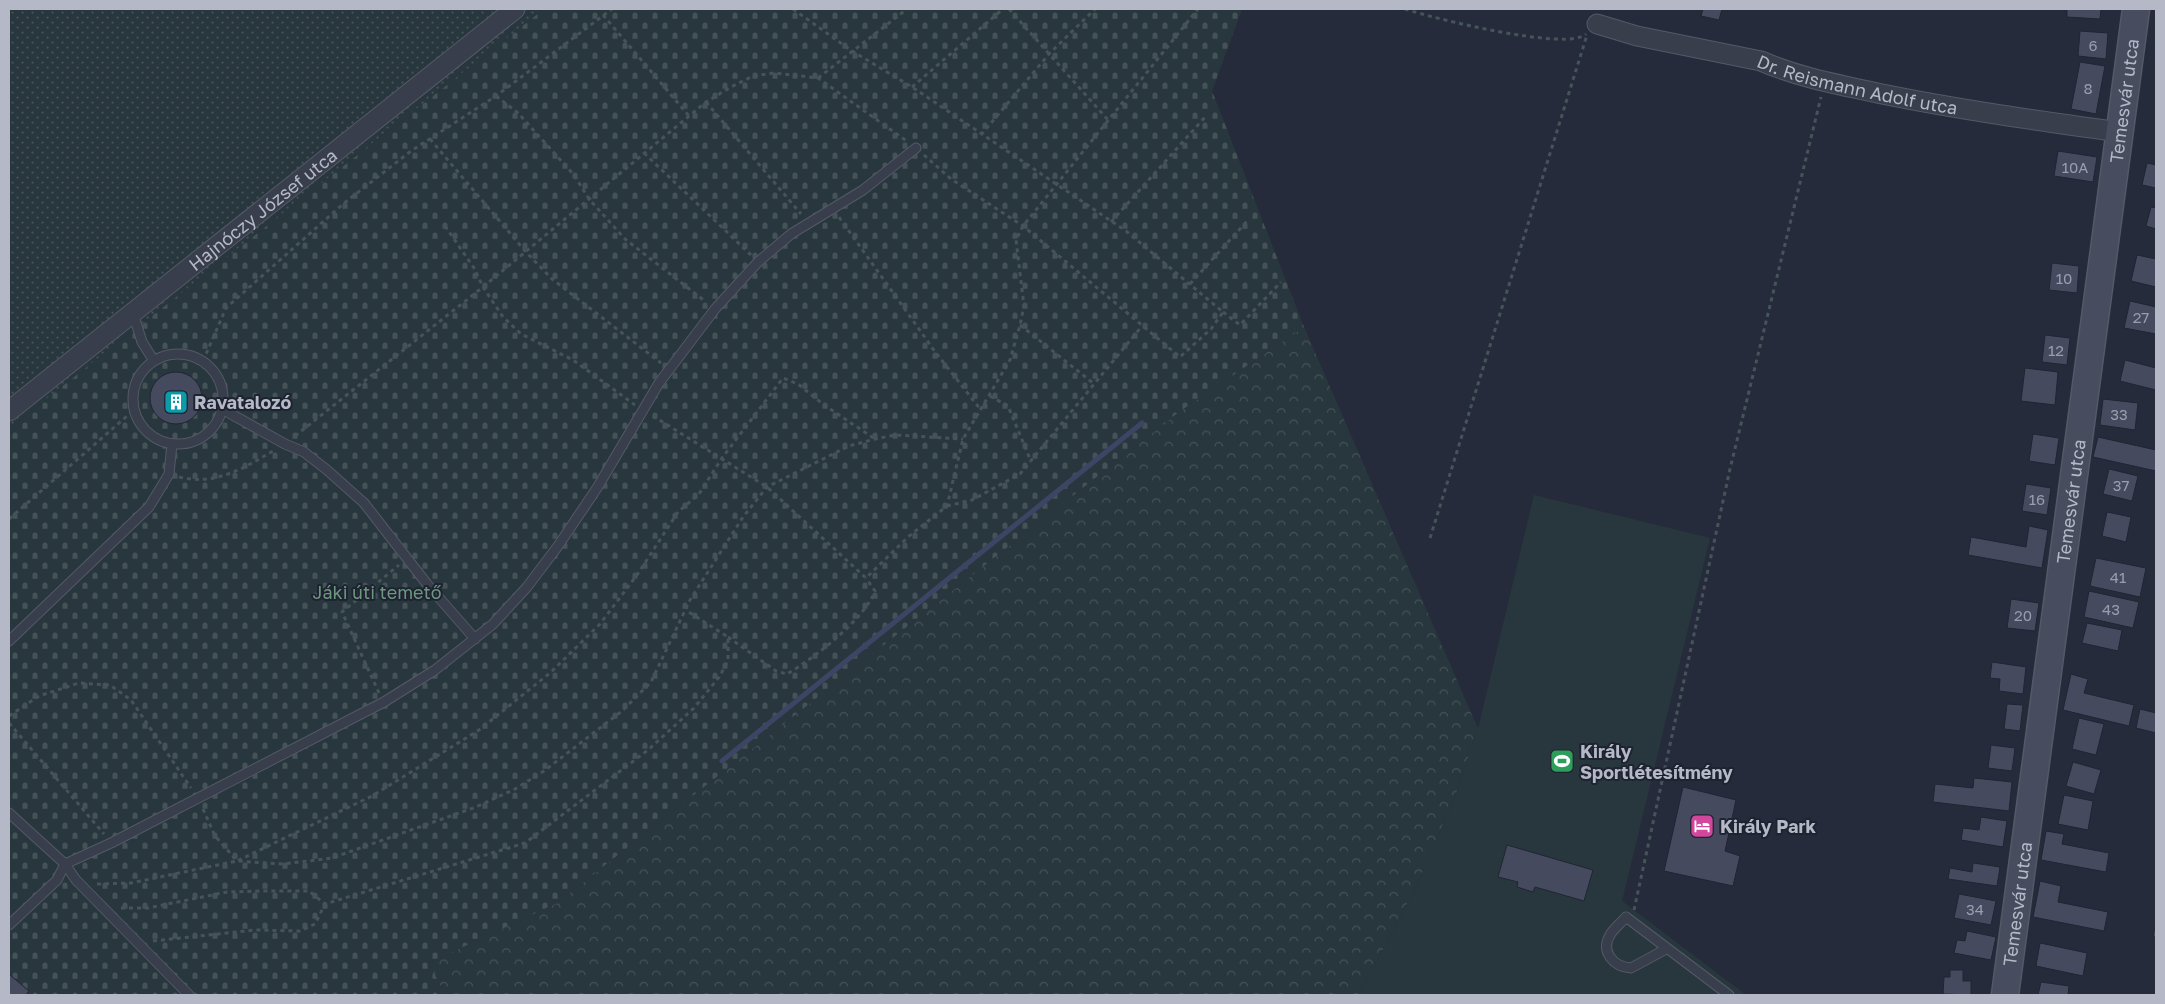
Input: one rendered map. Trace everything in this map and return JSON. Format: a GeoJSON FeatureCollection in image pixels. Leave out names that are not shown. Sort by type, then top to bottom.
{"type":"FeatureCollection","features":[{"type":"Feature","properties":{"kind":"main road","name":"Temesvár utca"},"geometry":{"type":"LineString","coordinates":[[2005,995],[2136,9]]}},
{"type":"Feature","properties":{"kind":"street","name":"Hajnóczy József utca"},"geometry":{"type":"LineString","coordinates":[[9,411],[515,9]]}},
{"type":"Feature","properties":{"kind":"street","name":"Dr. Reismann Adolf utca"},"geometry":{"type":"LineString","coordinates":[[1597,24],[1638,36],[1761,61],[1824,82],[1983,113],[2120,132]]}},
{"type":"Feature","properties":{"kind":"lane"},"geometry":{"type":"LineString","coordinates":[[9,925],[57,880],[65,864],[111,843],[384,702],[435,670],[493,624],[528,587],[558,546],[669,370],[715,309],[758,262],[791,234],[863,190],[916,148]]}},
{"type":"Feature","properties":{"kind":"lane"},"geometry":{"type":"LineString","coordinates":[[133,313],[142,342],[154,361]]}},
{"type":"Feature","properties":{"kind":"lane"},"geometry":{"type":"LineString","coordinates":[[178,354],[191,356],[203,361],[213,370],[220,382],[223,396],[222,409],[216,424],[204,436],[189,443],[172,444],[155,438],[142,426],[134,410],[133,396],[136,382],[143,370],[154,361],[178,354]]}},
{"type":"Feature","properties":{"kind":"lane"},"geometry":{"type":"LineString","coordinates":[[222,409],[284,444],[304,452],[364,503],[475,639]]}},
{"type":"Feature","properties":{"kind":"lane"},"geometry":{"type":"LineString","coordinates":[[9,641],[149,507],[169,474],[172,444]]}},
{"type":"Feature","properties":{"kind":"lane"},"geometry":{"type":"LineString","coordinates":[[9,813],[65,864],[76,880],[189,995]]}},
{"type":"Feature","properties":{"kind":"lane"},"geometry":{"type":"LineString","coordinates":[[1666,949],[1630,968],[1617,965],[1608,954],[1607,941],[1613,931],[1629,919],[1729,995]]}},
{"type":"Feature","properties":{"kind":"path"},"geometry":{"type":"LineString","coordinates":[[203,361],[226,308],[343,204],[430,139],[496,96],[612,9]]}},
{"type":"Feature","properties":{"kind":"path"},"geometry":{"type":"LineString","coordinates":[[793,9],[852,51],[912,87],[1111,222],[1240,325],[1281,282]]}},
{"type":"Feature","properties":{"kind":"path"},"geometry":{"type":"LineString","coordinates":[[818,78],[907,9]]}},
{"type":"Feature","properties":{"kind":"path"},"geometry":{"type":"LineString","coordinates":[[912,87],[1003,9]]}},
{"type":"Feature","properties":{"kind":"path"},"geometry":{"type":"LineString","coordinates":[[1009,9],[1109,121]]}},
{"type":"Feature","properties":{"kind":"path"},"geometry":{"type":"LineString","coordinates":[[981,135],[1049,54],[1096,9]]}},
{"type":"Feature","properties":{"kind":"path"},"geometry":{"type":"LineString","coordinates":[[947,506],[963,439],[1010,360],[1020,325],[1024,306],[1016,240],[1023,226],[1198,9]]}},
{"type":"Feature","properties":{"kind":"path"},"geometry":{"type":"LineString","coordinates":[[1405,9],[1478,28],[1543,38],[1582,39],[1588,33],[1430,538]]}},
{"type":"Feature","properties":{"kind":"path"},"geometry":{"type":"LineString","coordinates":[[603,15],[690,116]]}},
{"type":"Feature","properties":{"kind":"path"},"geometry":{"type":"LineString","coordinates":[[169,474],[188,479],[218,478],[240,470],[284,444],[483,287],[706,102],[753,76],[774,73],[818,78],[880,120],[951,179],[1023,226],[1180,357],[1211,329],[1223,312]]}},
{"type":"Feature","properties":{"kind":"path"},"geometry":{"type":"LineString","coordinates":[[1629,919],[1730,469],[1824,82]]}},
{"type":"Feature","properties":{"kind":"path"},"geometry":{"type":"LineString","coordinates":[[496,96],[518,113],[574,175],[589,199],[624,239],[715,309]]}},
{"type":"Feature","properties":{"kind":"path"},"geometry":{"type":"LineString","coordinates":[[706,102],[809,223]]}},
{"type":"Feature","properties":{"kind":"path"},"geometry":{"type":"LineString","coordinates":[[1111,222],[1206,116]]}},
{"type":"Feature","properties":{"kind":"path"},"geometry":{"type":"LineString","coordinates":[[430,139],[525,251],[552,279],[669,370]]}},
{"type":"Feature","properties":{"kind":"path"},"geometry":{"type":"LineString","coordinates":[[644,153],[758,262]]}},
{"type":"Feature","properties":{"kind":"path"},"geometry":{"type":"LineString","coordinates":[[833,208],[936,353],[981,410]]}},
{"type":"Feature","properties":{"kind":"path"},"geometry":{"type":"LineString","coordinates":[[1189,284],[1248,220]]}},
{"type":"Feature","properties":{"kind":"path"},"geometry":{"type":"LineString","coordinates":[[445,226],[474,268],[483,287],[503,317],[521,334],[573,360],[644,411],[767,487],[866,578],[875,592],[870,604],[810,661],[788,674],[776,671],[687,611]]}},
{"type":"Feature","properties":{"kind":"path"},"geometry":{"type":"LineString","coordinates":[[1020,325],[1093,383]]}},
{"type":"Feature","properties":{"kind":"path"},"geometry":{"type":"LineString","coordinates":[[866,578],[908,537],[947,506],[972,500],[1020,474],[1030,459],[1142,326]]}},
{"type":"Feature","properties":{"kind":"path"},"geometry":{"type":"LineString","coordinates":[[236,862],[372,796],[480,730],[550,673],[600,624],[636,575],[678,512],[700,494],[722,458],[783,378],[798,384],[824,405],[875,439]]}},
{"type":"Feature","properties":{"kind":"path"},"geometry":{"type":"LineString","coordinates":[[990,396],[1008,406],[1030,459]]}},
{"type":"Feature","properties":{"kind":"path"},"geometry":{"type":"LineString","coordinates":[[9,519],[134,410]]}},
{"type":"Feature","properties":{"kind":"path"},"geometry":{"type":"LineString","coordinates":[[76,880],[90,884],[131,883],[236,862],[283,864],[332,858],[476,807],[515,789],[544,770],[622,711],[651,682],[687,611],[690,600],[743,517],[767,487],[849,446],[875,439],[896,435],[963,439]]}},
{"type":"Feature","properties":{"kind":"path"},"geometry":{"type":"LineString","coordinates":[[384,702],[342,612],[408,558]]}},
{"type":"Feature","properties":{"kind":"path"},"geometry":{"type":"LineString","coordinates":[[137,942],[255,930],[300,931],[315,924],[325,904],[525,843],[648,750],[694,708],[720,676],[728,660],[728,637]]}},
{"type":"Feature","properties":{"kind":"path"},"geometry":{"type":"LineString","coordinates":[[9,716],[39,696],[79,683],[110,685],[131,700],[198,798],[215,836],[236,862]]}},
{"type":"Feature","properties":{"kind":"path"},"geometry":{"type":"LineString","coordinates":[[9,722],[111,843]]}},
{"type":"Feature","properties":{"kind":"path"},"geometry":{"type":"LineString","coordinates":[[103,907],[148,908],[227,892],[309,890],[325,904]]}},
{"type":"Feature","properties":{"kind":"green space"},"geometry":{"type":"Polygon","coordinates":[[[9,9],[544,9],[9,428],[9,9]]]}},
{"type":"Feature","properties":{"kind":"green space","name":"Jáki úti temető"},"geometry":{"type":"Polygon","coordinates":[[[544,9],[1242,9],[1212,91],[1304,327],[1179,412],[557,903],[429,963],[445,995],[9,995],[9,428],[544,9]]]}},
{"type":"Feature","properties":{"kind":"green space"},"geometry":{"type":"Polygon","coordinates":[[[1304,327],[1478,729],[1456,794],[1418,883],[1359,995],[445,995],[429,963],[557,903],[1179,412],[1304,327]]]}},
{"type":"Feature","properties":{"kind":"green space","name":"Király Sportlétesítmény"},"geometry":{"type":"Polygon","coordinates":[[[1534,495],[1710,538],[1622,901],[1746,995],[1359,995],[1418,883],[1456,794],[1478,729],[1534,495]]]}},
{"type":"Feature","properties":{"kind":"building"},"geometry":{"type":"Polygon","coordinates":[[[1703,9],[1722,9],[1719,20],[1701,16],[1703,9]]]}},
{"type":"Feature","properties":{"kind":"building"},"geometry":{"type":"Polygon","coordinates":[[[2067,9],[2101,9],[2100,19],[2067,17],[2067,9]]]}},
{"type":"Feature","properties":{"kind":"building"},"geometry":{"type":"Polygon","coordinates":[[[2080,31],[2108,33],[2106,59],[2078,56],[2080,31]]]}},
{"type":"Feature","properties":{"kind":"building"},"geometry":{"type":"Polygon","coordinates":[[[2080,62],[2105,66],[2096,114],[2071,109],[2080,62]]]}},
{"type":"Feature","properties":{"kind":"building"},"geometry":{"type":"Polygon","coordinates":[[[2058,151],[2097,157],[2093,182],[2054,176],[2058,151]]]}},
{"type":"Feature","properties":{"kind":"building"},"geometry":{"type":"Polygon","coordinates":[[[2147,163],[2156,165],[2156,188],[2142,185],[2147,163]]]}},
{"type":"Feature","properties":{"kind":"building"},"geometry":{"type":"Polygon","coordinates":[[[2151,207],[2156,208],[2156,229],[2146,226],[2151,207]]]}},
{"type":"Feature","properties":{"kind":"building"},"geometry":{"type":"Polygon","coordinates":[[[2137,255],[2156,259],[2156,287],[2131,281],[2137,255]]]}},
{"type":"Feature","properties":{"kind":"building"},"geometry":{"type":"Polygon","coordinates":[[[2052,263],[2079,266],[2077,293],[2049,290],[2052,263]]]}},
{"type":"Feature","properties":{"kind":"building"},"geometry":{"type":"Polygon","coordinates":[[[2130,301],[2156,307],[2156,334],[2124,328],[2130,301]]]}},
{"type":"Feature","properties":{"kind":"building"},"geometry":{"type":"Polygon","coordinates":[[[2045,335],[2070,338],[2067,365],[2042,362],[2045,335]]]}},
{"type":"Feature","properties":{"kind":"building"},"geometry":{"type":"Polygon","coordinates":[[[2125,360],[2156,368],[2156,390],[2120,381],[2125,360]]]}},
{"type":"Feature","properties":{"kind":"building"},"geometry":{"type":"Polygon","coordinates":[[[2025,368],[2058,372],[2055,405],[2021,401],[2025,368]]]}},
{"type":"Feature","properties":{"kind":"building","name":"Ravatalozó"},"geometry":{"type":"Polygon","coordinates":[[[171,372],[181,372],[195,379],[202,393],[202,403],[195,417],[181,424],[171,424],[161,420],[154,413],[150,403],[150,393],[154,383],[161,376],[171,372]]]}},
{"type":"Feature","properties":{"kind":"building"},"geometry":{"type":"Polygon","coordinates":[[[2103,399],[2138,403],[2135,430],[2100,425],[2103,399]]]}},
{"type":"Feature","properties":{"kind":"building"},"geometry":{"type":"Polygon","coordinates":[[[2033,434],[2059,438],[2055,465],[2029,461],[2033,434]]]}},
{"type":"Feature","properties":{"kind":"building"},"geometry":{"type":"Polygon","coordinates":[[[2098,437],[2156,450],[2156,471],[2093,457],[2098,437]]]}},
{"type":"Feature","properties":{"kind":"building"},"geometry":{"type":"Polygon","coordinates":[[[2109,469],[2138,476],[2132,501],[2103,494],[2109,469]]]}},
{"type":"Feature","properties":{"kind":"building"},"geometry":{"type":"Polygon","coordinates":[[[2026,484],[2051,488],[2047,515],[2022,511],[2026,484]]]}},
{"type":"Feature","properties":{"kind":"building"},"geometry":{"type":"Polygon","coordinates":[[[2107,512],[2131,517],[2126,542],[2102,536],[2107,512]]]}},
{"type":"Feature","properties":{"kind":"building"},"geometry":{"type":"Polygon","coordinates":[[[2029,526],[2048,530],[2042,568],[1968,555],[1971,537],[2026,547],[2029,526]]]}},
{"type":"Feature","properties":{"kind":"building"},"geometry":{"type":"Polygon","coordinates":[[[2096,558],[2146,568],[2140,597],[2090,586],[2096,558]]]}},
{"type":"Feature","properties":{"kind":"building"},"geometry":{"type":"Polygon","coordinates":[[[2089,591],[2139,602],[2133,628],[2084,617],[2089,591]]]}},
{"type":"Feature","properties":{"kind":"building"},"geometry":{"type":"Polygon","coordinates":[[[2011,599],[2039,603],[2035,631],[2007,628],[2011,599]]]}},
{"type":"Feature","properties":{"kind":"building"},"geometry":{"type":"Polygon","coordinates":[[[2087,623],[2122,630],[2118,651],[2082,643],[2087,623]]]}},
{"type":"Feature","properties":{"kind":"building"},"geometry":{"type":"Polygon","coordinates":[[[1992,662],[2026,667],[2023,694],[1999,691],[2000,679],[1990,678],[1992,662]]]}},
{"type":"Feature","properties":{"kind":"building"},"geometry":{"type":"Polygon","coordinates":[[[2071,674],[2088,679],[2084,693],[2134,705],[2129,726],[2063,710],[2071,674]]]}},
{"type":"Feature","properties":{"kind":"building"},"geometry":{"type":"Polygon","coordinates":[[[2007,704],[2023,705],[2020,731],[2004,729],[2007,704]]]}},
{"type":"Feature","properties":{"kind":"building"},"geometry":{"type":"Polygon","coordinates":[[[2140,709],[2156,713],[2156,733],[2136,728],[2140,709]]]}},
{"type":"Feature","properties":{"kind":"building"},"geometry":{"type":"Polygon","coordinates":[[[2079,718],[2104,724],[2096,755],[2072,749],[2079,718]]]}},
{"type":"Feature","properties":{"kind":"building"},"geometry":{"type":"Polygon","coordinates":[[[1991,745],[2015,748],[2012,771],[1988,768],[1991,745]]]}},
{"type":"Feature","properties":{"kind":"building"},"geometry":{"type":"Polygon","coordinates":[[[2073,762],[2101,770],[2094,794],[2066,786],[2073,762]]]}},
{"type":"Feature","properties":{"kind":"building"},"geometry":{"type":"Polygon","coordinates":[[[1974,778],[2012,782],[2009,811],[1933,802],[1935,784],[1973,788],[1974,778]]]}},
{"type":"Feature","properties":{"kind":"building","name":"Király Park"},"geometry":{"type":"Polygon","coordinates":[[[1683,787],[1736,800],[1725,851],[1740,856],[1733,886],[1664,871],[1683,787]]]}},
{"type":"Feature","properties":{"kind":"building"},"geometry":{"type":"Polygon","coordinates":[[[2064,795],[2093,801],[2088,830],[2058,824],[2064,795]]]}},
{"type":"Feature","properties":{"kind":"building"},"geometry":{"type":"Polygon","coordinates":[[[1981,817],[2007,821],[2003,847],[1961,840],[1963,828],[1979,830],[1981,817]]]}},
{"type":"Feature","properties":{"kind":"building"},"geometry":{"type":"Polygon","coordinates":[[[2046,831],[2064,834],[2062,844],[2109,853],[2106,872],[2041,860],[2046,831]]]}},
{"type":"Feature","properties":{"kind":"building"},"geometry":{"type":"Polygon","coordinates":[[[1507,845],[1593,870],[1584,901],[1535,887],[1533,892],[1517,887],[1518,882],[1498,877],[1507,845]]]}},
{"type":"Feature","properties":{"kind":"building"},"geometry":{"type":"Polygon","coordinates":[[[1973,863],[2000,867],[1997,886],[1948,879],[1950,868],[1972,872],[1973,863]]]}},
{"type":"Feature","properties":{"kind":"building"},"geometry":{"type":"Polygon","coordinates":[[[2040,881],[2061,886],[2058,902],[2108,912],[2104,931],[2033,917],[2040,881]]]}},
{"type":"Feature","properties":{"kind":"building"},"geometry":{"type":"Polygon","coordinates":[[[1959,894],[1996,901],[1991,925],[1954,918],[1959,894]]]}},
{"type":"Feature","properties":{"kind":"building"},"geometry":{"type":"Polygon","coordinates":[[[2156,922],[2156,937],[2153,937],[2156,922]]]}},
{"type":"Feature","properties":{"kind":"building"},"geometry":{"type":"Polygon","coordinates":[[[1967,931],[1996,937],[1991,960],[1954,953],[1957,940],[1965,941],[1967,931]]]}},
{"type":"Feature","properties":{"kind":"building"},"geometry":{"type":"Polygon","coordinates":[[[2040,943],[2087,953],[2083,976],[2036,966],[2040,943]]]}},
{"type":"Feature","properties":{"kind":"building"},"geometry":{"type":"Polygon","coordinates":[[[1950,970],[1963,970],[1963,981],[1971,981],[1971,995],[1943,994],[1944,977],[1950,977],[1950,970]]]}},
{"type":"Feature","properties":{"kind":"building"},"geometry":{"type":"Polygon","coordinates":[[[9,974],[29,991],[26,995],[9,995],[9,974]]]}},
{"type":"Feature","properties":{"kind":"building"},"geometry":{"type":"Polygon","coordinates":[[[2041,982],[2069,986],[2068,995],[2038,995],[2041,982]]]}},
{"type":"Feature","properties":{"kind":"waterway"},"geometry":{"type":"LineString","coordinates":[[722,761],[1142,423]]}},
{"type":"Feature","properties":{"kind":"place","name":"Ravatalozó"},"geometry":{"type":"Point","coordinates":[176,402]}},
{"type":"Feature","properties":{"kind":"place","name":"Király Sportlétesítmény"},"geometry":{"type":"Point","coordinates":[1562,761]}},
{"type":"Feature","properties":{"kind":"place","name":"Király Park"},"geometry":{"type":"Point","coordinates":[1702,826]}}]}
